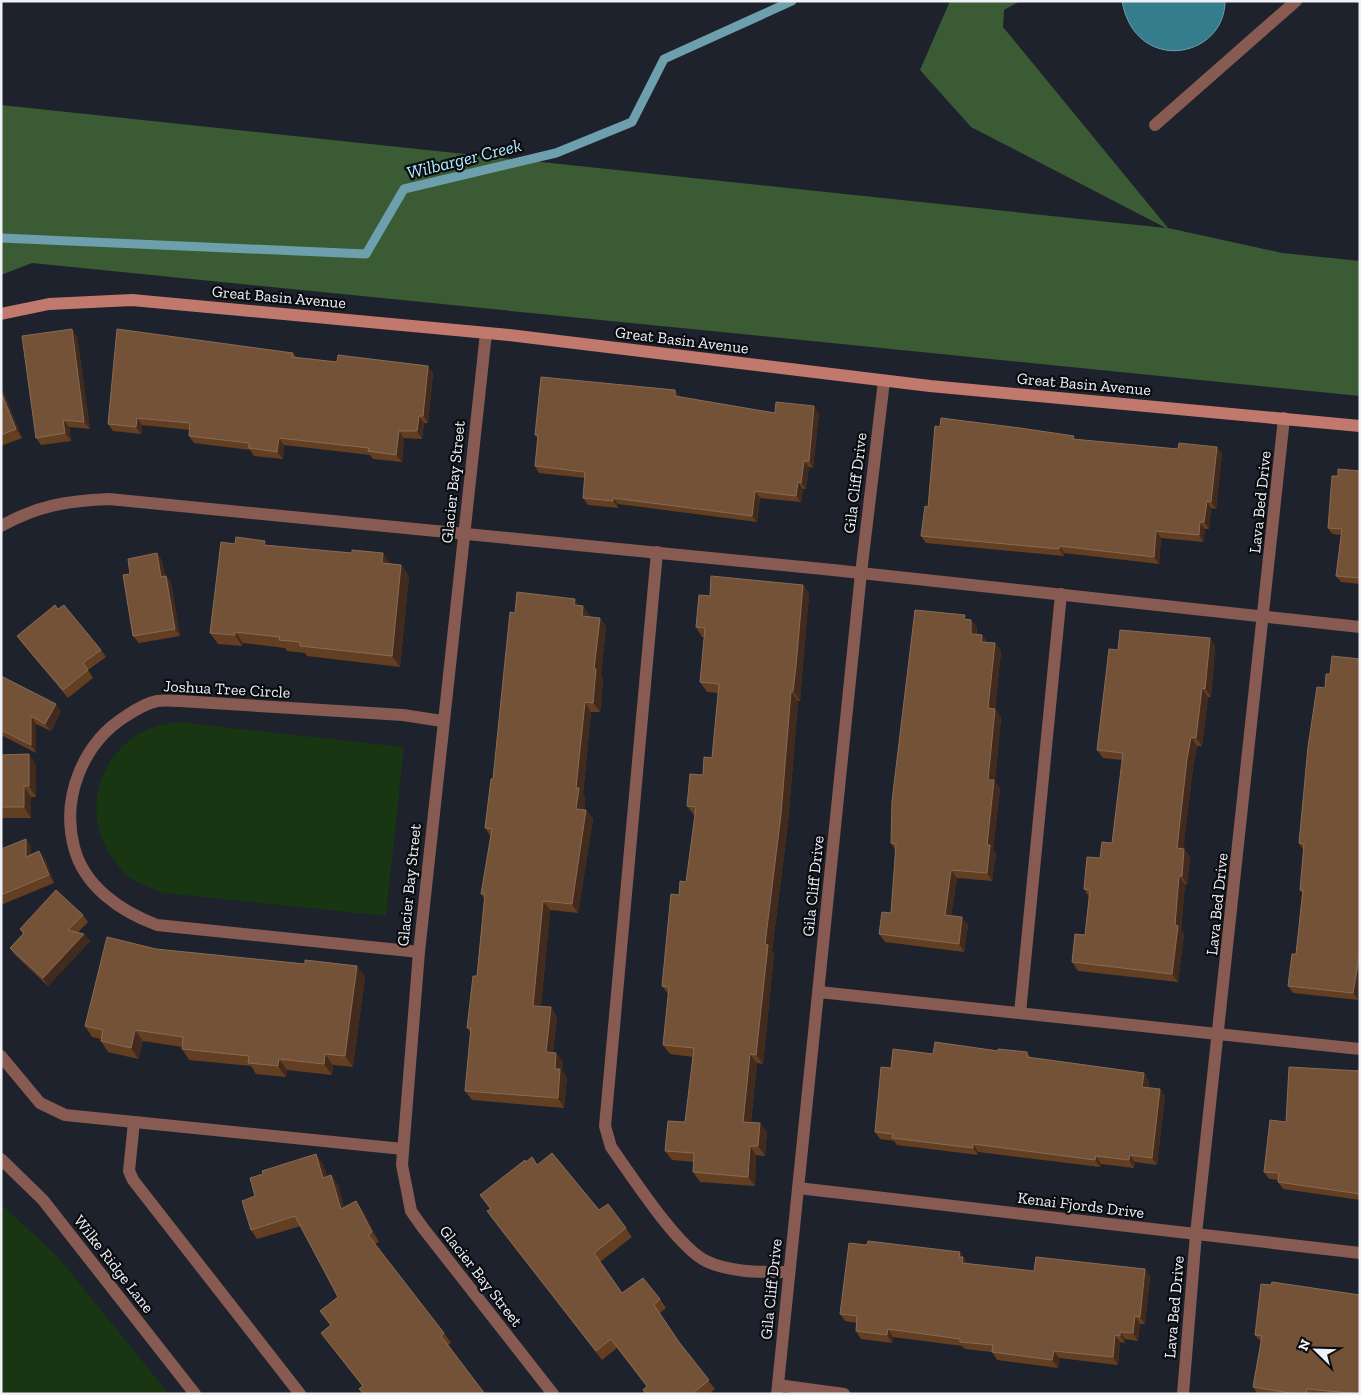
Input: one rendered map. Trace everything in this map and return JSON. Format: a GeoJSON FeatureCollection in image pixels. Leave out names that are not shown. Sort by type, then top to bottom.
{"type":"FeatureCollection","features":[{"type":"Feature","properties":{"kind":"street"},"geometry":{"type":"LineString","coordinates":[[1154,125],[1296,1]]}},
{"type":"Feature","properties":{"kind":"street","name":"Great Basin Avenue"},"geometry":{"type":"LineString","coordinates":[[1,314],[49,304],[132,300],[486,333],[884,382],[1360,426]]}},
{"type":"Feature","properties":{"kind":"street","name":"Glacier Bay Street"},"geometry":{"type":"LineString","coordinates":[[486,333],[418,952],[402,1165],[411,1211],[553,1394]]}},
{"type":"Feature","properties":{"kind":"street","name":"Gila Cliff Drive"},"geometry":{"type":"LineString","coordinates":[[778,1389],[861,573],[884,382]]}},
{"type":"Feature","properties":{"kind":"street","name":"Lava Bed Drive"},"geometry":{"type":"LineString","coordinates":[[1183,1394],[1196,1234],[1265,617],[1284,418]]}},
{"type":"Feature","properties":{"kind":"street"},"geometry":{"type":"LineString","coordinates":[[1,526],[19,517],[71,500],[110,499],[657,552],[1360,627]]}},
{"type":"Feature","properties":{"kind":"street"},"geometry":{"type":"LineString","coordinates":[[657,552],[605,1126],[611,1147],[692,1254],[717,1266],[760,1272],[789,1272]]}},
{"type":"Feature","properties":{"kind":"street"},"geometry":{"type":"LineString","coordinates":[[1020,1013],[1061,594]]}},
{"type":"Feature","properties":{"kind":"street","name":"Joshua Tree Circle"},"geometry":{"type":"LineString","coordinates":[[418,952],[157,925],[137,918],[118,906],[101,891],[86,872],[74,848],[71,823],[74,791],[83,762],[96,740],[111,726],[134,711],[157,701],[403,715],[442,721]]}},
{"type":"Feature","properties":{"kind":"street"},"geometry":{"type":"LineString","coordinates":[[819,992],[1360,1049]]}},
{"type":"Feature","properties":{"kind":"street"},"geometry":{"type":"LineString","coordinates":[[1,1056],[40,1103],[65,1115],[403,1149]]}},
{"type":"Feature","properties":{"kind":"street"},"geometry":{"type":"LineString","coordinates":[[134,1122],[129,1171],[133,1180],[300,1394]]}},
{"type":"Feature","properties":{"kind":"street","name":"Wilke Ridge Lane"},"geometry":{"type":"LineString","coordinates":[[1,1159],[43,1200],[195,1394]]}},
{"type":"Feature","properties":{"kind":"street","name":"Kenai Fjords Drive"},"geometry":{"type":"LineString","coordinates":[[798,1188],[1360,1253]]}},
{"type":"Feature","properties":{"kind":"street"},"geometry":{"type":"LineString","coordinates":[[778,1389],[844,1394]]}},
{"type":"Feature","properties":{"kind":"green space"},"geometry":{"type":"Polygon","coordinates":[[[950,1],[1020,1],[1004,10],[1003,27],[1168,228],[1282,253],[1360,261],[1360,396],[32,263],[1,275],[1,105],[1166,228],[971,127],[920,70],[950,1]]]}},
{"type":"Feature","properties":{"kind":"green space"},"geometry":{"type":"Polygon","coordinates":[[[178,722],[404,747],[386,916],[164,893],[126,875],[102,840],[97,822],[96,803],[100,785],[107,768],[117,752],[131,739],[148,729],[178,722]]]}},
{"type":"Feature","properties":{"kind":"green space"},"geometry":{"type":"Polygon","coordinates":[[[1,1204],[57,1256],[169,1394],[1,1394],[1,1204]]]}},
{"type":"Feature","properties":{"kind":"water"},"geometry":{"type":"Polygon","coordinates":[[[1122,1],[1225,1],[1221,21],[1211,36],[1196,46],[1178,51],[1160,49],[1144,40],[1130,25],[1122,1]]]}},
{"type":"Feature","properties":{"kind":"building"},"geometry":{"type":"Polygon","coordinates":[[[72,329],[84,422],[63,420],[65,433],[36,438],[22,336],[72,329]]]}},
{"type":"Feature","properties":{"kind":"building"},"geometry":{"type":"Polygon","coordinates":[[[117,329],[293,353],[292,357],[337,362],[338,355],[428,366],[423,416],[419,416],[417,431],[399,431],[396,455],[368,451],[369,448],[279,438],[277,452],[249,448],[249,443],[189,436],[190,423],[137,418],[136,427],[108,424],[117,329]]]}},
{"type":"Feature","properties":{"kind":"building"},"geometry":{"type":"Polygon","coordinates":[[[541,377],[675,390],[675,396],[775,413],[776,402],[814,406],[809,461],[804,461],[801,483],[798,482],[796,496],[755,491],[752,516],[613,498],[613,501],[583,498],[585,472],[535,466],[538,435],[535,435],[541,377]]]}},
{"type":"Feature","properties":{"kind":"building"},"geometry":{"type":"Polygon","coordinates":[[[1,392],[16,429],[1,435],[1,392]]]}},
{"type":"Feature","properties":{"kind":"building"},"geometry":{"type":"Polygon","coordinates":[[[941,418],[1074,436],[1073,439],[1178,449],[1179,443],[1217,447],[1211,502],[1207,501],[1204,522],[1200,522],[1199,535],[1156,531],[1154,557],[1060,546],[1059,549],[921,536],[925,506],[928,507],[935,426],[940,427],[941,418]]]}},
{"type":"Feature","properties":{"kind":"building"},"geometry":{"type":"Polygon","coordinates":[[[1338,469],[1360,471],[1360,578],[1336,576],[1342,529],[1328,528],[1332,476],[1338,476],[1338,469]]]}},
{"type":"Feature","properties":{"kind":"building"},"geometry":{"type":"Polygon","coordinates":[[[236,537],[265,541],[264,545],[352,553],[352,550],[383,553],[382,563],[401,565],[392,656],[300,646],[300,642],[279,640],[280,637],[235,632],[235,635],[210,633],[221,542],[235,544],[236,537]]]}},
{"type":"Feature","properties":{"kind":"building"},"geometry":{"type":"Polygon","coordinates":[[[157,553],[161,577],[166,576],[175,629],[133,636],[123,575],[130,574],[128,559],[157,553]]]}},
{"type":"Feature","properties":{"kind":"building"},"geometry":{"type":"Polygon","coordinates":[[[711,576],[803,585],[796,666],[793,691],[791,691],[781,814],[765,944],[768,945],[756,1055],[750,1054],[743,1122],[760,1123],[758,1146],[750,1146],[748,1177],[693,1172],[694,1153],[665,1151],[668,1121],[685,1122],[694,1048],[663,1045],[669,987],[662,986],[671,894],[679,895],[680,881],[686,882],[696,807],[687,806],[690,774],[703,775],[704,757],[712,758],[719,684],[700,682],[705,628],[696,627],[699,595],[710,596],[711,576]]]}},
{"type":"Feature","properties":{"kind":"building"},"geometry":{"type":"Polygon","coordinates":[[[517,592],[575,599],[574,605],[583,606],[582,616],[600,618],[594,669],[596,669],[593,703],[585,702],[576,788],[579,788],[576,809],[586,810],[572,904],[543,901],[533,1006],[551,1007],[546,1052],[556,1053],[555,1069],[560,1069],[558,1098],[465,1091],[471,1028],[467,1028],[473,976],[477,976],[485,894],[481,894],[492,829],[485,828],[491,779],[493,779],[510,612],[515,613],[517,592]]]}},
{"type":"Feature","properties":{"kind":"building"},"geometry":{"type":"Polygon","coordinates":[[[55,605],[58,609],[64,605],[101,650],[83,663],[88,670],[63,690],[17,636],[55,605]]]}},
{"type":"Feature","properties":{"kind":"building"},"geometry":{"type":"Polygon","coordinates":[[[915,610],[965,615],[964,619],[971,620],[971,634],[982,635],[981,642],[995,643],[988,708],[995,709],[988,780],[994,780],[987,845],[990,845],[987,873],[951,870],[945,915],[962,917],[959,944],[879,934],[882,912],[891,913],[896,844],[891,843],[892,801],[915,610]]]}},
{"type":"Feature","properties":{"kind":"building"},"geometry":{"type":"Polygon","coordinates":[[[1120,630],[1210,638],[1205,689],[1202,688],[1196,738],[1191,737],[1187,759],[1177,848],[1184,849],[1182,876],[1179,876],[1175,925],[1178,926],[1172,974],[1072,962],[1075,934],[1085,935],[1090,890],[1084,889],[1087,857],[1100,858],[1102,842],[1112,843],[1123,753],[1097,750],[1109,649],[1118,650],[1120,630]]]}},
{"type":"Feature","properties":{"kind":"building"},"geometry":{"type":"Polygon","coordinates":[[[1332,656],[1360,659],[1360,953],[1353,993],[1288,986],[1292,954],[1296,954],[1303,890],[1300,890],[1304,844],[1299,843],[1308,747],[1317,687],[1325,688],[1326,674],[1330,674],[1332,656]]]}},
{"type":"Feature","properties":{"kind":"building"},"geometry":{"type":"Polygon","coordinates":[[[1,676],[56,704],[45,724],[31,716],[31,745],[1,730],[1,676]]]}},
{"type":"Feature","properties":{"kind":"building"},"geometry":{"type":"Polygon","coordinates":[[[29,754],[29,786],[24,786],[24,807],[1,807],[1,755],[29,754]]]}},
{"type":"Feature","properties":{"kind":"building"},"geometry":{"type":"Polygon","coordinates":[[[26,839],[26,857],[39,851],[49,875],[1,895],[1,849],[26,839]]]}},
{"type":"Feature","properties":{"kind":"building"},"geometry":{"type":"Polygon","coordinates":[[[56,890],[83,915],[68,930],[84,934],[43,978],[10,948],[24,933],[20,929],[56,890]]]}},
{"type":"Feature","properties":{"kind":"building"},"geometry":{"type":"Polygon","coordinates":[[[107,937],[156,949],[305,964],[305,960],[357,966],[345,1056],[325,1054],[324,1064],[279,1059],[278,1066],[248,1063],[249,1056],[182,1049],[183,1037],[135,1030],[131,1048],[101,1041],[103,1030],[85,1026],[107,937]]]}},
{"type":"Feature","properties":{"kind":"building"},"geometry":{"type":"Polygon","coordinates":[[[935,1042],[998,1051],[998,1049],[1027,1052],[1027,1057],[1144,1073],[1142,1087],[1160,1089],[1152,1158],[1130,1155],[1129,1160],[1096,1156],[1095,1160],[973,1144],[973,1148],[892,1138],[893,1134],[875,1132],[881,1067],[891,1068],[893,1049],[933,1054],[935,1042]]]}},
{"type":"Feature","properties":{"kind":"building"},"geometry":{"type":"Polygon","coordinates":[[[1289,1067],[1360,1071],[1360,1194],[1278,1182],[1279,1173],[1264,1172],[1270,1120],[1286,1122],[1289,1067]]]}},
{"type":"Feature","properties":{"kind":"building"},"geometry":{"type":"Polygon","coordinates":[[[552,1153],[599,1210],[608,1204],[626,1228],[594,1253],[622,1293],[643,1278],[660,1299],[654,1305],[679,1342],[709,1380],[692,1394],[646,1394],[643,1390],[647,1386],[611,1339],[596,1351],[487,1211],[491,1209],[480,1195],[525,1160],[526,1162],[532,1157],[537,1165],[552,1153]]]}},
{"type":"Feature","properties":{"kind":"building"},"geometry":{"type":"Polygon","coordinates":[[[316,1154],[323,1178],[331,1175],[341,1209],[356,1201],[372,1232],[368,1235],[444,1333],[441,1336],[485,1394],[403,1394],[402,1392],[399,1394],[364,1394],[359,1389],[363,1386],[321,1333],[331,1325],[320,1311],[338,1297],[295,1216],[251,1230],[242,1201],[255,1196],[250,1178],[263,1174],[262,1171],[316,1154]]]}},
{"type":"Feature","properties":{"kind":"building"},"geometry":{"type":"Polygon","coordinates":[[[868,1241],[960,1252],[959,1257],[963,1257],[962,1263],[1034,1271],[1036,1257],[1145,1269],[1140,1317],[1135,1316],[1133,1333],[1120,1332],[1120,1336],[1115,1335],[1113,1357],[1054,1351],[1052,1360],[992,1352],[993,1345],[960,1342],[960,1339],[888,1329],[887,1335],[856,1331],[857,1316],[840,1314],[849,1243],[867,1245],[868,1241]]]}},
{"type":"Feature","properties":{"kind":"building"},"geometry":{"type":"Polygon","coordinates":[[[1272,1282],[1360,1295],[1360,1394],[1307,1389],[1306,1394],[1296,1394],[1253,1387],[1262,1336],[1255,1335],[1261,1284],[1271,1285],[1272,1282]]]}},
{"type":"Feature","properties":{"kind":"waterway","name":"Wilbarger Creek"},"geometry":{"type":"LineString","coordinates":[[1,238],[366,254],[404,189],[556,153],[632,122],[664,59],[792,1]]}}]}
